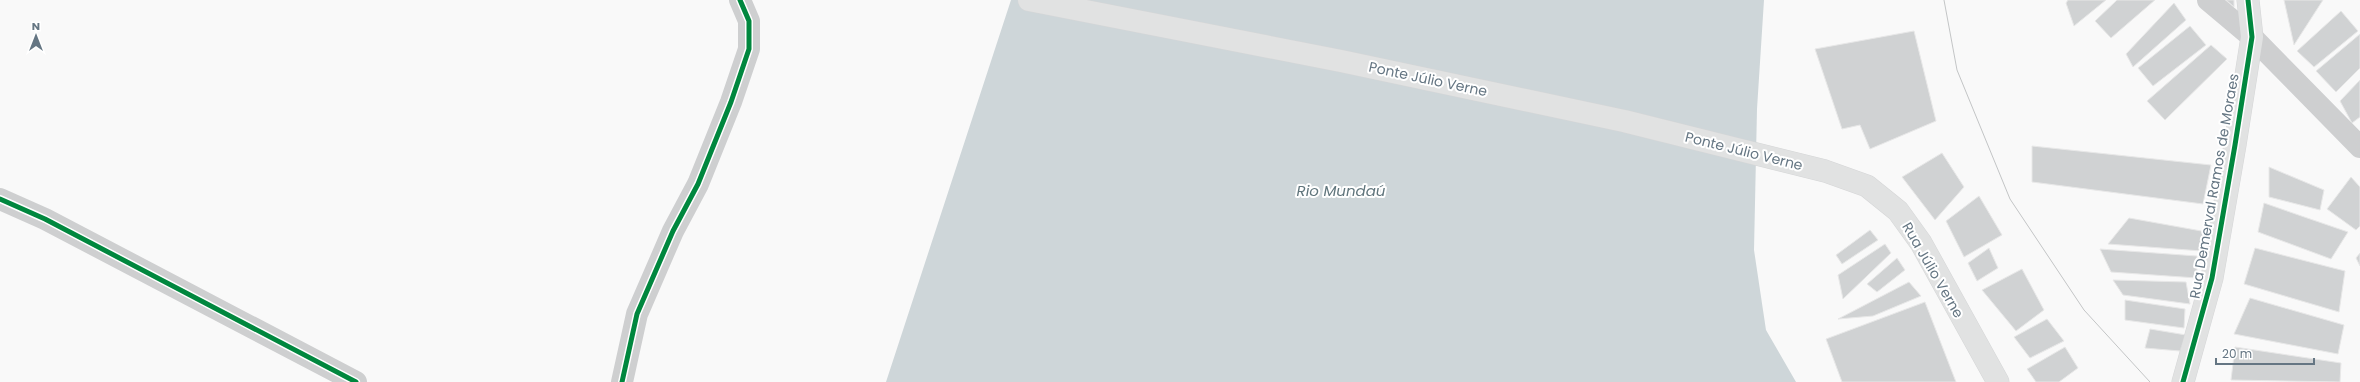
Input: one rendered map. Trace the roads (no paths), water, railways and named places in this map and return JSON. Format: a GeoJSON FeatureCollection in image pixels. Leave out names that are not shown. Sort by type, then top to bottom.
{"type":"FeatureCollection","features":[{"type":"Feature","properties":{"kind":"main road","name":"Ponte Júlio Verne"},"geometry":{"type":"LineString","coordinates":[[1029,0],[1341,61],[1624,121],[1824,171]]}},
{"type":"Feature","properties":{"kind":"main road","name":"Rua Demerval Ramos de Moraes"},"geometry":{"type":"LineString","coordinates":[[2188,379],[2212,278],[2235,145],[2252,36],[2248,0]]}},
{"type":"Feature","properties":{"kind":"main road","name":"Rua Júlio Verne"},"geometry":{"type":"LineString","coordinates":[[1824,171],[1867,186],[1898,211],[1921,243],[1998,382]]}},
{"type":"Feature","properties":{"kind":"street"},"geometry":{"type":"LineString","coordinates":[[622,382],[637,314],[673,231],[698,184],[749,50],[749,21],[740,0]]}},
{"type":"Feature","properties":{"kind":"street"},"geometry":{"type":"LineString","coordinates":[[2208,0],[2252,36],[2360,147]]}},
{"type":"Feature","properties":{"kind":"street"},"geometry":{"type":"LineString","coordinates":[[0,199],[45,219],[356,382]]}},
{"type":"Feature","properties":{"kind":"water","name":"Rio Mundaú"},"geometry":{"type":"Polygon","coordinates":[[[1011,0],[1764,0],[1757,109],[1754,250],[1766,330],[1796,382],[886,382],[1011,0]]]}},
{"type":"Feature","properties":{"kind":"tram line"},"geometry":{"type":"LineString","coordinates":[[1944,0],[1957,70],[2010,199],[2084,310],[2150,382]]}}]}
